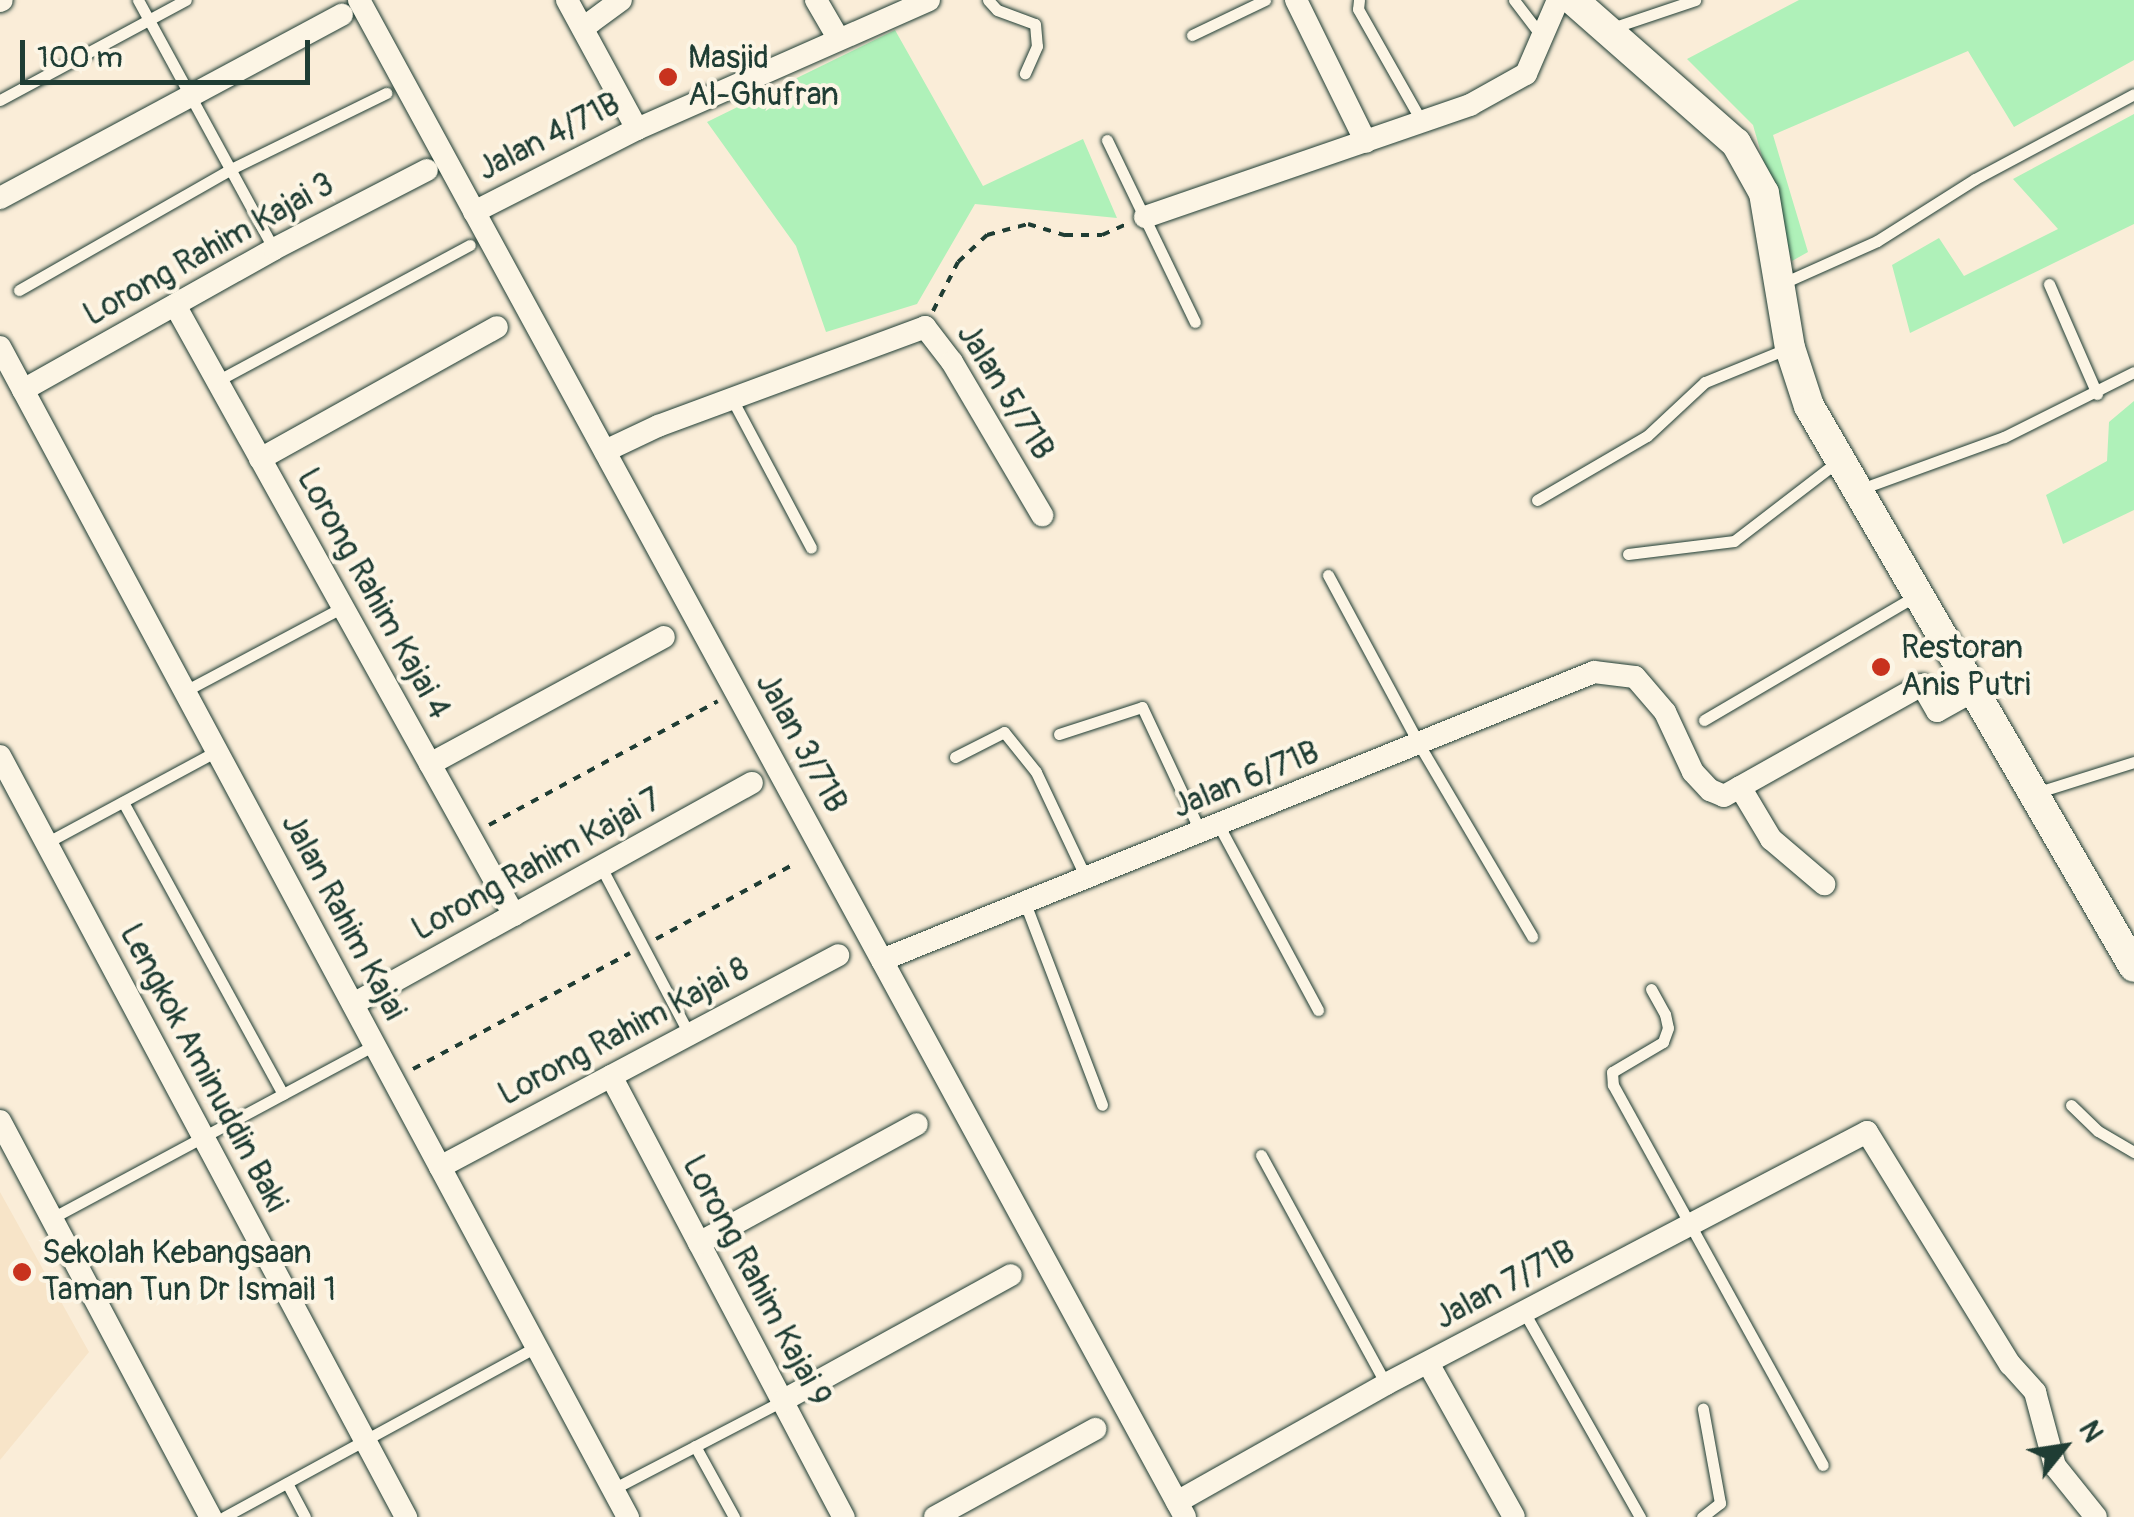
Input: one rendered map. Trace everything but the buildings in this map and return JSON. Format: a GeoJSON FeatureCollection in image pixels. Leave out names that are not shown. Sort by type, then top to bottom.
{"type":"FeatureCollection","features":[{"type":"Feature","properties":{"kind":"street"},"geometry":{"type":"LineString","coordinates":[[567,0],[636,129]]}},
{"type":"Feature","properties":{"kind":"street"},"geometry":{"type":"LineString","coordinates":[[583,28],[621,0]]}},
{"type":"Feature","properties":{"kind":"street"},"geometry":{"type":"LineString","coordinates":[[816,0],[838,38]]}},
{"type":"Feature","properties":{"kind":"street","name":"Jalan 4/71B"},"geometry":{"type":"LineString","coordinates":[[474,212],[636,129],[928,0]]}},
{"type":"Feature","properties":{"kind":"street"},"geometry":{"type":"LineString","coordinates":[[1296,0],[1366,142]]}},
{"type":"Feature","properties":{"kind":"street"},"geometry":{"type":"LineString","coordinates":[[1145,217],[1470,106],[1526,74],[1558,0]]}},
{"type":"Feature","properties":{"kind":"street"},"geometry":{"type":"LineString","coordinates":[[1573,0],[1736,143],[1764,193],[1790,348],[1809,406],[2134,967]]}},
{"type":"Feature","properties":{"kind":"street"},"geometry":{"type":"LineString","coordinates":[[0,198],[351,7]]}},
{"type":"Feature","properties":{"kind":"street","name":"Jalan 3/71B"},"geometry":{"type":"LineString","coordinates":[[351,7],[474,212],[1181,1509]]}},
{"type":"Feature","properties":{"kind":"street","name":"Lorong Rahim Kajai 3"},"geometry":{"type":"LineString","coordinates":[[23,390],[274,249],[427,170]]}},
{"type":"Feature","properties":{"kind":"street","name":"Lorong Rahim Kajai 4"},"geometry":{"type":"LineString","coordinates":[[174,305],[514,915]]}},
{"type":"Feature","properties":{"kind":"street"},"geometry":{"type":"LineString","coordinates":[[260,459],[497,327]]}},
{"type":"Feature","properties":{"kind":"street","name":"Jalan 5/71B"},"geometry":{"type":"LineString","coordinates":[[605,452],[658,426],[925,327],[952,362],[1042,514]]}},
{"type":"Feature","properties":{"kind":"street","name":"Jalan Rahim Kajai"},"geometry":{"type":"LineString","coordinates":[[0,347],[628,1517]]}},
{"type":"Feature","properties":{"kind":"street"},"geometry":{"type":"LineString","coordinates":[[430,764],[664,637]]}},
{"type":"Feature","properties":{"kind":"street","name":"Jalan 6/71B"},"geometry":{"type":"LineString","coordinates":[[882,960],[1420,746],[1594,672],[1634,677],[1665,712],[1693,772],[1710,790],[1724,796],[1740,788]]}},
{"type":"Feature","properties":{"kind":"street"},"geometry":{"type":"LineString","coordinates":[[1824,884],[1770,839],[1740,788],[1922,685],[1936,711],[1975,690]]}},
{"type":"Feature","properties":{"kind":"street","name":"Lengkok Aminuddin Baki"},"geometry":{"type":"LineString","coordinates":[[0,758],[406,1517]]}},
{"type":"Feature","properties":{"kind":"street","name":"Lorong Rahim Kajai 7"},"geometry":{"type":"LineString","coordinates":[[353,1004],[752,783]]}},
{"type":"Feature","properties":{"kind":"street","name":"Lorong Rahim Kajai 8"},"geometry":{"type":"LineString","coordinates":[[440,1167],[838,955]]}},
{"type":"Feature","properties":{"kind":"street","name":"Lorong Rahim Kajai 9"},"geometry":{"type":"LineString","coordinates":[[612,1076],[844,1517]]}},
{"type":"Feature","properties":{"kind":"street"},"geometry":{"type":"LineString","coordinates":[[0,1122],[212,1517]]}},
{"type":"Feature","properties":{"kind":"street"},"geometry":{"type":"LineString","coordinates":[[699,1243],[917,1124]]}},
{"type":"Feature","properties":{"kind":"street","name":"Jalan 7/71B"},"geometry":{"type":"LineString","coordinates":[[1181,1509],[1386,1384],[1868,1132],[2010,1364],[2035,1392],[2056,1466],[2096,1517]]}},
{"type":"Feature","properties":{"kind":"street"},"geometry":{"type":"LineString","coordinates":[[782,1401],[1011,1274]]}},
{"type":"Feature","properties":{"kind":"street"},"geometry":{"type":"LineString","coordinates":[[1428,1363],[1514,1517]]}},
{"type":"Feature","properties":{"kind":"street"},"geometry":{"type":"LineString","coordinates":[[935,1517],[1095,1429]]}},
{"type":"Feature","properties":{"kind":"lane"},"geometry":{"type":"LineString","coordinates":[[138,0],[274,249]]}},
{"type":"Feature","properties":{"kind":"lane"},"geometry":{"type":"LineString","coordinates":[[0,100],[186,0]]}},
{"type":"Feature","properties":{"kind":"lane"},"geometry":{"type":"LineString","coordinates":[[988,0],[998,10],[1035,24],[1037,46],[1025,73]]}},
{"type":"Feature","properties":{"kind":"lane"},"geometry":{"type":"LineString","coordinates":[[1192,35],[1265,0]]}},
{"type":"Feature","properties":{"kind":"lane"},"geometry":{"type":"LineString","coordinates":[[1359,0],[1358,9],[1423,124]]}},
{"type":"Feature","properties":{"kind":"lane"},"geometry":{"type":"LineString","coordinates":[[1514,0],[1543,38]]}},
{"type":"Feature","properties":{"kind":"lane"},"geometry":{"type":"LineString","coordinates":[[1604,31],[1694,0]]}},
{"type":"Feature","properties":{"kind":"lane"},"geometry":{"type":"LineString","coordinates":[[19,290],[231,169],[386,93]]}},
{"type":"Feature","properties":{"kind":"lane"},"geometry":{"type":"LineString","coordinates":[[1780,284],[1877,241],[1975,180],[2134,94]]}},
{"type":"Feature","properties":{"kind":"lane"},"geometry":{"type":"LineString","coordinates":[[1108,140],[1195,322]]}},
{"type":"Feature","properties":{"kind":"lane"},"geometry":{"type":"LineString","coordinates":[[217,380],[470,246]]}},
{"type":"Feature","properties":{"kind":"lane"},"geometry":{"type":"LineString","coordinates":[[2050,284],[2097,394]]}},
{"type":"Feature","properties":{"kind":"lane"},"geometry":{"type":"LineString","coordinates":[[1537,500],[1648,436],[1705,382],[1790,348]]}},
{"type":"Feature","properties":{"kind":"lane"},"geometry":{"type":"LineString","coordinates":[[1858,490],[2004,437],[2097,394],[2134,372]]}},
{"type":"Feature","properties":{"kind":"lane"},"geometry":{"type":"LineString","coordinates":[[733,401],[811,548]]}},
{"type":"Feature","properties":{"kind":"lane"},"geometry":{"type":"LineString","coordinates":[[1628,554],[1734,541],[1840,460]]}},
{"type":"Feature","properties":{"kind":"lane"},"geometry":{"type":"LineString","coordinates":[[1328,575],[1420,746],[1532,936]]}},
{"type":"Feature","properties":{"kind":"lane"},"geometry":{"type":"LineString","coordinates":[[1704,720],[1919,594]]}},
{"type":"Feature","properties":{"kind":"lane"},"geometry":{"type":"LineString","coordinates":[[185,692],[343,608]]}},
{"type":"Feature","properties":{"kind":"lane"},"geometry":{"type":"LineString","coordinates":[[1060,734],[1142,707],[1318,1010]]}},
{"type":"Feature","properties":{"kind":"lane"},"geometry":{"type":"LineString","coordinates":[[955,757],[1004,732],[1036,772],[1086,878]]}},
{"type":"Feature","properties":{"kind":"lane"},"geometry":{"type":"LineString","coordinates":[[46,843],[217,751]]}},
{"type":"Feature","properties":{"kind":"lane"},"geometry":{"type":"LineString","coordinates":[[2035,793],[2134,762]]}},
{"type":"Feature","properties":{"kind":"lane"},"geometry":{"type":"LineString","coordinates":[[123,802],[283,1094]]}},
{"type":"Feature","properties":{"kind":"lane"},"geometry":{"type":"LineString","coordinates":[[601,867],[689,1034]]}},
{"type":"Feature","properties":{"kind":"lane"},"geometry":{"type":"LineString","coordinates":[[1025,902],[1102,1105]]}},
{"type":"Feature","properties":{"kind":"lane"},"geometry":{"type":"LineString","coordinates":[[1651,989],[1665,1014],[1668,1028],[1663,1042],[1612,1072],[1613,1086],[1823,1465]]}},
{"type":"Feature","properties":{"kind":"lane"},"geometry":{"type":"LineString","coordinates":[[52,1218],[375,1046]]}},
{"type":"Feature","properties":{"kind":"lane"},"geometry":{"type":"LineString","coordinates":[[2071,1105],[2098,1131],[2134,1152]]}},
{"type":"Feature","properties":{"kind":"lane"},"geometry":{"type":"LineString","coordinates":[[1261,1155],[1386,1384]]}},
{"type":"Feature","properties":{"kind":"lane"},"geometry":{"type":"LineString","coordinates":[[1524,1312],[1640,1517]]}},
{"type":"Feature","properties":{"kind":"lane"},"geometry":{"type":"LineString","coordinates":[[224,1517],[537,1346]]}},
{"type":"Feature","properties":{"kind":"lane"},"geometry":{"type":"LineString","coordinates":[[613,1489],[782,1401]]}},
{"type":"Feature","properties":{"kind":"lane"},"geometry":{"type":"LineString","coordinates":[[1702,1408],[1720,1502],[1702,1517]]}},
{"type":"Feature","properties":{"kind":"lane"},"geometry":{"type":"LineString","coordinates":[[695,1446],[734,1517]]}},
{"type":"Feature","properties":{"kind":"lane"},"geometry":{"type":"LineString","coordinates":[[287,1483],[305,1517]]}},
{"type":"Feature","properties":{"kind":"path"},"geometry":{"type":"LineString","coordinates":[[925,327],[958,262],[987,235],[1028,224],[1064,235],[1102,235],[1145,217]]}},
{"type":"Feature","properties":{"kind":"path"},"geometry":{"type":"LineString","coordinates":[[470,836],[736,692]]}},
{"type":"Feature","properties":{"kind":"path"},"geometry":{"type":"LineString","coordinates":[[393,1079],[796,863]]}},
{"type":"Feature","properties":{"kind":"shaded area","name":"Sekolah Kebangsaan Taman Tun Dr Ismail 1"},"geometry":{"type":"Polygon","coordinates":[[[0,1192],[89,1352],[0,1460],[0,1192]]]}},
{"type":"Feature","properties":{"kind":"green space"},"geometry":{"type":"Polygon","coordinates":[[[1799,0],[2134,0],[2134,60],[2014,127],[1968,51],[1773,135],[1808,252],[1792,261],[1753,125],[1687,59],[1799,0]]]}},
{"type":"Feature","properties":{"kind":"green space"},"geometry":{"type":"Polygon","coordinates":[[[895,30],[983,186],[1083,139],[1117,218],[975,204],[917,304],[826,332],[796,246],[707,122],[895,30]]]}},
{"type":"Feature","properties":{"kind":"green space"},"geometry":{"type":"Polygon","coordinates":[[[2134,114],[2134,224],[1910,333],[1892,265],[1939,238],[1964,276],[2058,229],[2013,179],[2134,114]]]}},
{"type":"Feature","properties":{"kind":"green space"},"geometry":{"type":"Polygon","coordinates":[[[2134,401],[2134,510],[2063,544],[2046,495],[2107,461],[2109,422],[2134,401]]]}},
{"type":"Feature","properties":{"kind":"place","name":"Masjid Al-Ghufran"},"geometry":{"type":"Point","coordinates":[668,77]}},
{"type":"Feature","properties":{"kind":"place","name":"Restoran Anis Putri"},"geometry":{"type":"Point","coordinates":[1881,667]}},
{"type":"Feature","properties":{"kind":"place","name":"Sekolah Kebangsaan Taman Tun Dr Ismail 1"},"geometry":{"type":"Point","coordinates":[22,1272]}}]}
